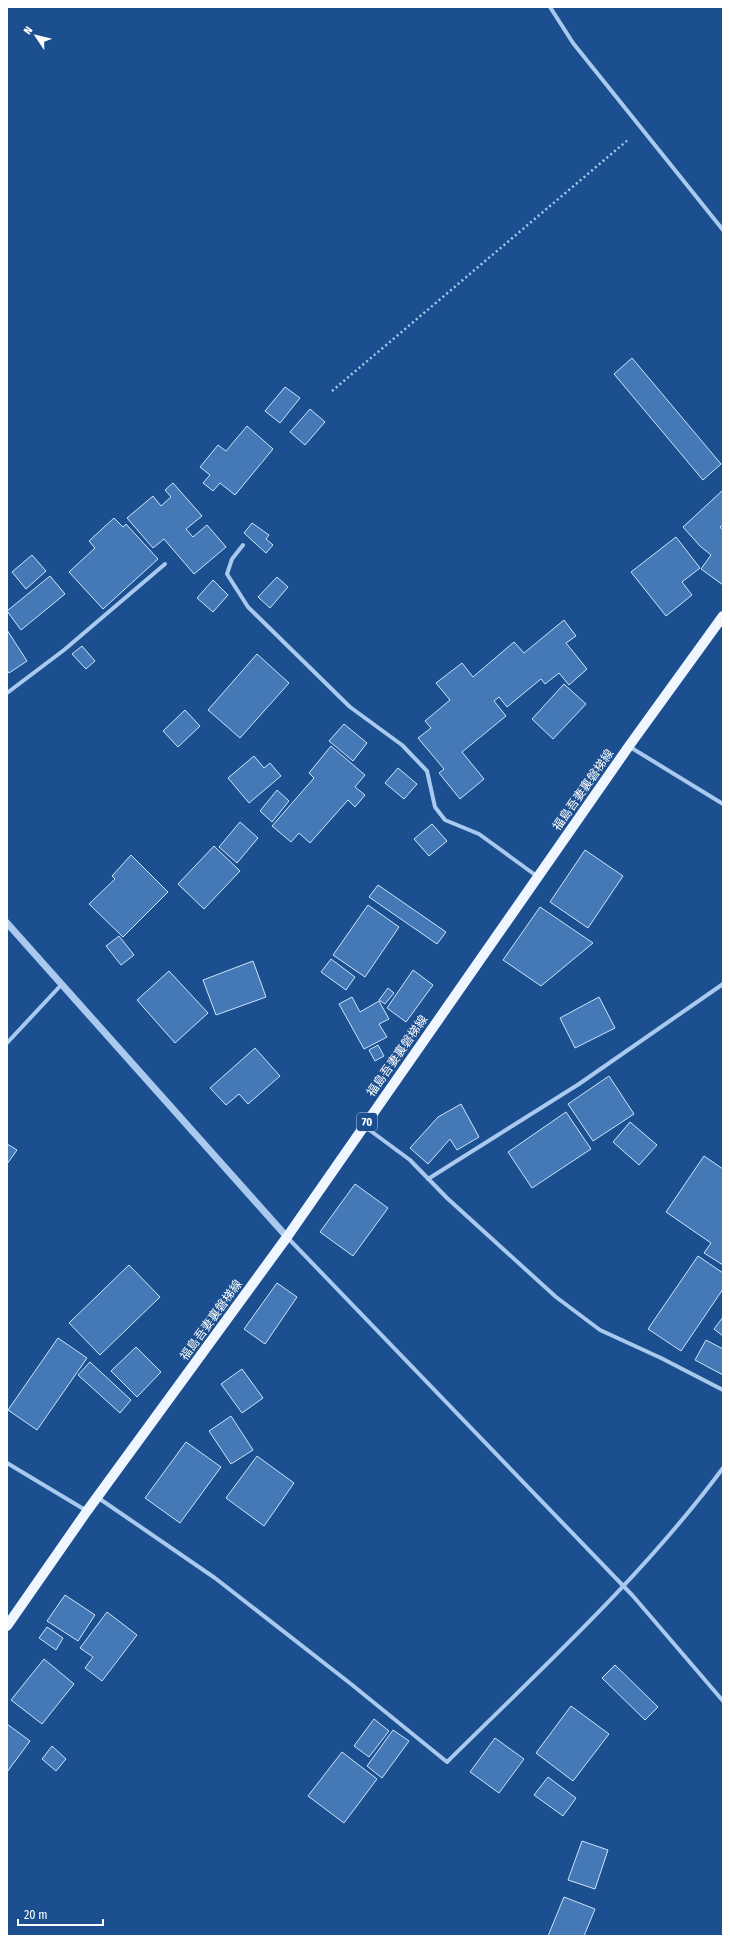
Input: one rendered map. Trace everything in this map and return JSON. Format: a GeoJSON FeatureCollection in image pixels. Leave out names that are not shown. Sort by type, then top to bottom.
{"type":"FeatureCollection","features":[{"type":"Feature","properties":{"kind":"main road","name":"福島吾妻裏磐梯線"},"geometry":{"type":"LineString","coordinates":[[7,1626],[97,1497],[287,1237],[629,746],[723,616]]}},
{"type":"Feature","properties":{"kind":"street"},"geometry":{"type":"LineString","coordinates":[[550,7],[573,43],[723,230]]}},
{"type":"Feature","properties":{"kind":"street"},"geometry":{"type":"LineString","coordinates":[[243,545],[232,559],[227,574],[248,607],[350,707],[402,746],[427,771],[435,807],[445,820],[479,834],[538,877]]}},
{"type":"Feature","properties":{"kind":"street"},"geometry":{"type":"LineString","coordinates":[[7,693],[64,650],[166,564]]}},
{"type":"Feature","properties":{"kind":"street"},"geometry":{"type":"LineString","coordinates":[[629,746],[723,804]]}},
{"type":"Feature","properties":{"kind":"street"},"geometry":{"type":"LineString","coordinates":[[7,923],[287,1237],[624,1587],[723,1701]]}},
{"type":"Feature","properties":{"kind":"street"},"geometry":{"type":"LineString","coordinates":[[7,1043],[62,984]]}},
{"type":"Feature","properties":{"kind":"street"},"geometry":{"type":"LineString","coordinates":[[428,1179],[579,1084],[723,984]]}},
{"type":"Feature","properties":{"kind":"street"},"geometry":{"type":"LineString","coordinates":[[364,1126],[410,1160],[428,1179],[556,1297],[600,1330],[661,1358],[723,1390]]}},
{"type":"Feature","properties":{"kind":"street"},"geometry":{"type":"LineString","coordinates":[[7,1463],[87,1511]]}},
{"type":"Feature","properties":{"kind":"street"},"geometry":{"type":"LineString","coordinates":[[97,1497],[215,1578],[351,1684],[447,1762],[624,1587],[723,1468]]}},
{"type":"Feature","properties":{"kind":"path"},"geometry":{"type":"LineString","coordinates":[[332,391],[641,129]]}},
{"type":"Feature","properties":{"kind":"building"},"geometry":{"type":"Polygon","coordinates":[[[632,358],[721,464],[703,480],[614,374],[632,358]]]}},
{"type":"Feature","properties":{"kind":"building"},"geometry":{"type":"Polygon","coordinates":[[[285,387],[300,398],[280,423],[265,411],[285,387]]]}},
{"type":"Feature","properties":{"kind":"building"},"geometry":{"type":"Polygon","coordinates":[[[310,409],[325,422],[305,445],[290,432],[310,409]]]}},
{"type":"Feature","properties":{"kind":"building"},"geometry":{"type":"Polygon","coordinates":[[[247,426],[273,449],[235,495],[220,483],[213,491],[203,483],[210,475],[200,467],[218,445],[226,451],[247,426]]]}},
{"type":"Feature","properties":{"kind":"building"},"geometry":{"type":"Polygon","coordinates":[[[173,483],[202,516],[186,529],[193,537],[207,525],[226,547],[194,574],[164,539],[153,548],[127,518],[153,496],[161,506],[171,497],[165,490],[173,483]]]}},
{"type":"Feature","properties":{"kind":"building"},"geometry":{"type":"Polygon","coordinates":[[[723,490],[723,525],[720,527],[723,530],[723,585],[701,569],[711,555],[700,546],[683,527],[723,490]]]}},
{"type":"Feature","properties":{"kind":"building"},"geometry":{"type":"Polygon","coordinates":[[[114,518],[123,527],[126,524],[158,559],[103,609],[69,572],[95,548],[89,541],[114,518]]]}},
{"type":"Feature","properties":{"kind":"building"},"geometry":{"type":"Polygon","coordinates":[[[252,523],[269,535],[266,539],[273,545],[266,553],[244,533],[252,523]]]}},
{"type":"Feature","properties":{"kind":"building"},"geometry":{"type":"Polygon","coordinates":[[[676,537],[700,568],[682,582],[692,595],[666,616],[631,572],[676,537]]]}},
{"type":"Feature","properties":{"kind":"building"},"geometry":{"type":"Polygon","coordinates":[[[32,555],[46,571],[26,589],[12,572],[32,555]]]}},
{"type":"Feature","properties":{"kind":"building"},"geometry":{"type":"Polygon","coordinates":[[[50,576],[65,594],[21,630],[7,611],[50,576]]]}},
{"type":"Feature","properties":{"kind":"building"},"geometry":{"type":"Polygon","coordinates":[[[277,577],[288,587],[270,608],[258,597],[277,577]]]}},
{"type":"Feature","properties":{"kind":"building"},"geometry":{"type":"Polygon","coordinates":[[[213,580],[228,595],[213,612],[197,598],[213,580]]]}},
{"type":"Feature","properties":{"kind":"building"},"geometry":{"type":"Polygon","coordinates":[[[564,620],[576,636],[566,643],[587,669],[569,685],[559,673],[545,684],[541,679],[507,707],[499,697],[494,701],[506,716],[462,752],[484,779],[460,799],[439,773],[444,769],[418,738],[431,728],[425,721],[450,700],[436,683],[462,663],[473,677],[514,642],[524,653],[564,620]]]}},
{"type":"Feature","properties":{"kind":"building"},"geometry":{"type":"Polygon","coordinates":[[[7,630],[27,661],[9,673],[7,670],[7,630]]]}},
{"type":"Feature","properties":{"kind":"building"},"geometry":{"type":"Polygon","coordinates":[[[82,646],[95,661],[86,669],[72,654],[82,646]]]}},
{"type":"Feature","properties":{"kind":"building"},"geometry":{"type":"Polygon","coordinates":[[[257,654],[289,683],[240,738],[208,710],[257,654]]]}},
{"type":"Feature","properties":{"kind":"building"},"geometry":{"type":"Polygon","coordinates":[[[564,684],[586,704],[553,739],[532,719],[564,684]]]}},
{"type":"Feature","properties":{"kind":"building"},"geometry":{"type":"Polygon","coordinates":[[[185,710],[200,726],[178,747],[163,731],[185,710]]]}},
{"type":"Feature","properties":{"kind":"building"},"geometry":{"type":"Polygon","coordinates":[[[344,724],[367,743],[353,761],[329,741],[344,724]]]}},
{"type":"Feature","properties":{"kind":"building"},"geometry":{"type":"Polygon","coordinates":[[[331,746],[365,775],[355,787],[365,795],[355,807],[348,800],[310,843],[299,833],[291,842],[272,826],[314,778],[309,773],[331,746]]]}},
{"type":"Feature","properties":{"kind":"building"},"geometry":{"type":"Polygon","coordinates":[[[254,756],[264,768],[270,763],[281,776],[249,803],[228,778],[254,756]]]}},
{"type":"Feature","properties":{"kind":"building"},"geometry":{"type":"Polygon","coordinates":[[[398,768],[417,784],[404,799],[385,783],[398,768]]]}},
{"type":"Feature","properties":{"kind":"building"},"geometry":{"type":"Polygon","coordinates":[[[277,790],[289,801],[272,822],[260,811],[277,790]]]}},
{"type":"Feature","properties":{"kind":"building"},"geometry":{"type":"Polygon","coordinates":[[[240,822],[258,838],[237,863],[219,847],[240,822]]]}},
{"type":"Feature","properties":{"kind":"building"},"geometry":{"type":"Polygon","coordinates":[[[432,824],[447,841],[429,856],[414,839],[432,824]]]}},
{"type":"Feature","properties":{"kind":"building"},"geometry":{"type":"Polygon","coordinates":[[[214,846],[240,871],[204,909],[178,884],[214,846]]]}},
{"type":"Feature","properties":{"kind":"building"},"geometry":{"type":"Polygon","coordinates":[[[585,850],[623,876],[588,928],[550,902],[585,850]]]}},
{"type":"Feature","properties":{"kind":"building"},"geometry":{"type":"Polygon","coordinates":[[[131,855],[168,892],[123,937],[89,904],[115,879],[112,876],[131,855]]]}},
{"type":"Feature","properties":{"kind":"building"},"geometry":{"type":"Polygon","coordinates":[[[378,885],[446,932],[437,944],[369,897],[378,885]]]}},
{"type":"Feature","properties":{"kind":"building"},"geometry":{"type":"Polygon","coordinates":[[[368,905],[399,927],[365,977],[333,955],[368,905]]]}},
{"type":"Feature","properties":{"kind":"building"},"geometry":{"type":"Polygon","coordinates":[[[540,907],[593,943],[541,986],[503,960],[540,907]]]}},
{"type":"Feature","properties":{"kind":"building"},"geometry":{"type":"Polygon","coordinates":[[[119,936],[134,955],[121,965],[106,946],[119,936]]]}},
{"type":"Feature","properties":{"kind":"building"},"geometry":{"type":"Polygon","coordinates":[[[331,959],[355,977],[346,990],[321,972],[331,959]]]}},
{"type":"Feature","properties":{"kind":"building"},"geometry":{"type":"Polygon","coordinates":[[[253,961],[266,997],[216,1015],[203,980],[253,961]]]}},
{"type":"Feature","properties":{"kind":"building"},"geometry":{"type":"Polygon","coordinates":[[[413,970],[433,985],[406,1022],[387,1008],[413,970]]]}},
{"type":"Feature","properties":{"kind":"building"},"geometry":{"type":"Polygon","coordinates":[[[169,971],[208,1013],[175,1043],[137,1000],[169,971]]]}},
{"type":"Feature","properties":{"kind":"building"},"geometry":{"type":"Polygon","coordinates":[[[388,988],[394,993],[385,1004],[379,1000],[388,988]]]}},
{"type":"Feature","properties":{"kind":"building"},"geometry":{"type":"Polygon","coordinates":[[[352,997],[360,1012],[379,1001],[389,1019],[379,1024],[387,1037],[364,1049],[339,1004],[352,997]]]}},
{"type":"Feature","properties":{"kind":"building"},"geometry":{"type":"Polygon","coordinates":[[[599,997],[615,1028],[575,1048],[560,1018],[599,997]]]}},
{"type":"Feature","properties":{"kind":"building"},"geometry":{"type":"Polygon","coordinates":[[[378,1045],[384,1056],[375,1061],[369,1050],[378,1045]]]}},
{"type":"Feature","properties":{"kind":"building"},"geometry":{"type":"Polygon","coordinates":[[[255,1048],[280,1076],[248,1104],[239,1094],[226,1105],[210,1088],[255,1048]]]}},
{"type":"Feature","properties":{"kind":"building"},"geometry":{"type":"Polygon","coordinates":[[[609,1076],[634,1114],[593,1141],[568,1104],[609,1076]]]}},
{"type":"Feature","properties":{"kind":"building"},"geometry":{"type":"Polygon","coordinates":[[[461,1104],[479,1137],[457,1150],[450,1139],[428,1164],[410,1148],[438,1117],[461,1104]]]}},
{"type":"Feature","properties":{"kind":"building"},"geometry":{"type":"Polygon","coordinates":[[[566,1112],[591,1149],[532,1188],[508,1152],[566,1112]]]}},
{"type":"Feature","properties":{"kind":"building"},"geometry":{"type":"Polygon","coordinates":[[[630,1122],[657,1145],[639,1165],[613,1142],[630,1122]]]}},
{"type":"Feature","properties":{"kind":"building"},"geometry":{"type":"Polygon","coordinates":[[[7,1144],[17,1150],[7,1164],[7,1144]]]}},
{"type":"Feature","properties":{"kind":"building"},"geometry":{"type":"Polygon","coordinates":[[[704,1156],[723,1169],[723,1265],[704,1253],[711,1243],[666,1212],[704,1156]]]}},
{"type":"Feature","properties":{"kind":"building"},"geometry":{"type":"Polygon","coordinates":[[[355,1184],[388,1208],[353,1256],[320,1232],[355,1184]]]}},
{"type":"Feature","properties":{"kind":"building"},"geometry":{"type":"Polygon","coordinates":[[[698,1256],[723,1273],[723,1289],[681,1351],[648,1329],[698,1256]]]}},
{"type":"Feature","properties":{"kind":"building"},"geometry":{"type":"Polygon","coordinates":[[[129,1265],[160,1297],[100,1355],[69,1323],[129,1265]]]}},
{"type":"Feature","properties":{"kind":"building"},"geometry":{"type":"Polygon","coordinates":[[[277,1283],[297,1297],[265,1344],[244,1329],[277,1283]]]}},
{"type":"Feature","properties":{"kind":"building"},"geometry":{"type":"Polygon","coordinates":[[[723,1317],[723,1336],[714,1329],[723,1317]]]}},
{"type":"Feature","properties":{"kind":"building"},"geometry":{"type":"Polygon","coordinates":[[[58,1338],[87,1358],[37,1430],[8,1410],[58,1338]]]}},
{"type":"Feature","properties":{"kind":"building"},"geometry":{"type":"Polygon","coordinates":[[[706,1340],[723,1349],[723,1375],[695,1360],[706,1340]]]}},
{"type":"Feature","properties":{"kind":"building"},"geometry":{"type":"Polygon","coordinates":[[[136,1347],[161,1372],[137,1397],[111,1371],[136,1347]]]}},
{"type":"Feature","properties":{"kind":"building"},"geometry":{"type":"Polygon","coordinates":[[[90,1362],[131,1400],[120,1413],[78,1375],[90,1362]]]}},
{"type":"Feature","properties":{"kind":"building"},"geometry":{"type":"Polygon","coordinates":[[[242,1369],[263,1398],[242,1413],[221,1384],[242,1369]]]}},
{"type":"Feature","properties":{"kind":"building"},"geometry":{"type":"Polygon","coordinates":[[[231,1416],[253,1450],[231,1464],[209,1431],[231,1416]]]}},
{"type":"Feature","properties":{"kind":"building"},"geometry":{"type":"Polygon","coordinates":[[[186,1442],[221,1467],[180,1523],[145,1498],[186,1442]]]}},
{"type":"Feature","properties":{"kind":"building"},"geometry":{"type":"Polygon","coordinates":[[[257,1456],[294,1483],[264,1526],[226,1498],[257,1456]]]}},
{"type":"Feature","properties":{"kind":"building"},"geometry":{"type":"Polygon","coordinates":[[[65,1595],[95,1615],[78,1641],[47,1621],[65,1595]]]}},
{"type":"Feature","properties":{"kind":"building"},"geometry":{"type":"Polygon","coordinates":[[[107,1612],[137,1635],[102,1681],[85,1668],[93,1657],[80,1648],[107,1612]]]}},
{"type":"Feature","properties":{"kind":"building"},"geometry":{"type":"Polygon","coordinates":[[[47,1627],[63,1638],[56,1650],[39,1638],[47,1627]]]}},
{"type":"Feature","properties":{"kind":"building"},"geometry":{"type":"Polygon","coordinates":[[[44,1659],[74,1684],[42,1724],[11,1700],[44,1659]]]}},
{"type":"Feature","properties":{"kind":"building"},"geometry":{"type":"Polygon","coordinates":[[[615,1665],[658,1707],[645,1720],[602,1678],[615,1665]]]}},
{"type":"Feature","properties":{"kind":"building"},"geometry":{"type":"Polygon","coordinates":[[[571,1706],[609,1734],[573,1781],[536,1753],[571,1706]]]}},
{"type":"Feature","properties":{"kind":"building"},"geometry":{"type":"Polygon","coordinates":[[[374,1719],[389,1731],[369,1757],[354,1746],[374,1719]]]}},
{"type":"Feature","properties":{"kind":"building"},"geometry":{"type":"Polygon","coordinates":[[[7,1724],[30,1741],[7,1772],[7,1724]]]}},
{"type":"Feature","properties":{"kind":"building"},"geometry":{"type":"Polygon","coordinates":[[[393,1730],[409,1741],[382,1778],[367,1766],[393,1730]]]}},
{"type":"Feature","properties":{"kind":"building"},"geometry":{"type":"Polygon","coordinates":[[[495,1738],[524,1759],[499,1793],[470,1772],[495,1738]]]}},
{"type":"Feature","properties":{"kind":"building"},"geometry":{"type":"Polygon","coordinates":[[[52,1746],[66,1759],[56,1771],[42,1759],[52,1746]]]}},
{"type":"Feature","properties":{"kind":"building"},"geometry":{"type":"Polygon","coordinates":[[[342,1752],[377,1779],[344,1823],[308,1796],[342,1752]]]}},
{"type":"Feature","properties":{"kind":"building"},"geometry":{"type":"Polygon","coordinates":[[[548,1777],[576,1798],[563,1816],[534,1795],[548,1777]]]}},
{"type":"Feature","properties":{"kind":"building"},"geometry":{"type":"Polygon","coordinates":[[[582,1841],[608,1850],[595,1889],[568,1880],[582,1841]]]}},
{"type":"Feature","properties":{"kind":"building"},"geometry":{"type":"Polygon","coordinates":[[[564,1897],[595,1909],[584,1936],[548,1936],[564,1897]]]}}]}
